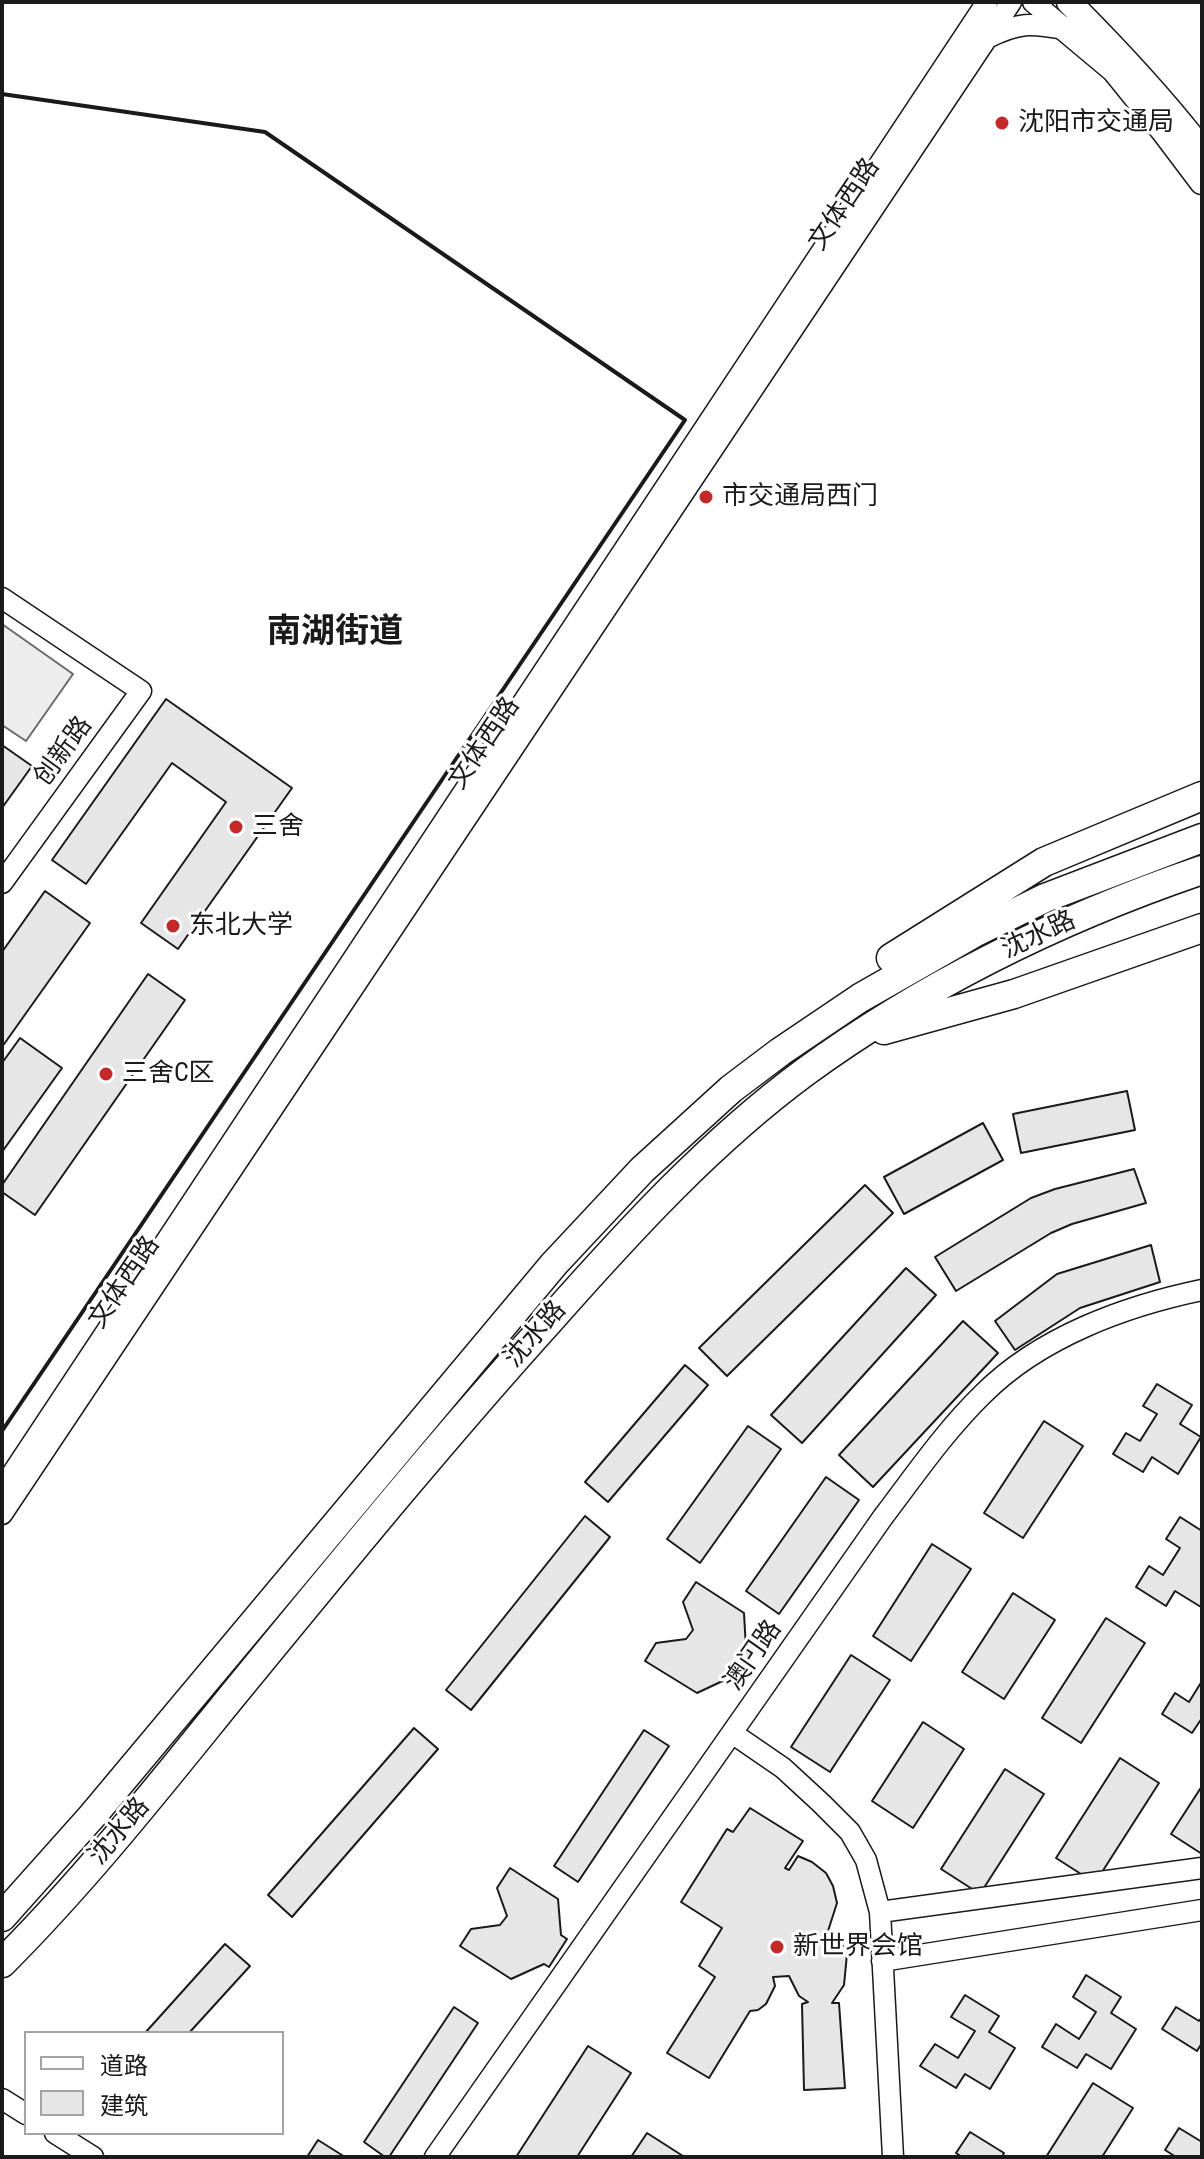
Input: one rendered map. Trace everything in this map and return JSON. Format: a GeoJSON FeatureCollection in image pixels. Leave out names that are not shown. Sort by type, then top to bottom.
{"type":"FeatureCollection","features":[{"type":"Feature","properties":{"kind":"highway"},"geometry":{"type":"LineString","coordinates":[[780,1052],[879,965],[1044,862],[1202,796]]}},
{"type":"Feature","properties":{"kind":"highway","name":"沈水路"},"geometry":{"type":"LineString","coordinates":[[2,1917],[103,1803],[554,1264],[642,1170],[731,1089],[871,991],[974,933],[1072,887],[1202,838]]}},
{"type":"Feature","properties":{"kind":"highway","name":"沈水路"},"geometry":{"type":"LineString","coordinates":[[2,1963],[101,1857],[443,1443],[589,1276],[684,1177],[731,1134],[805,1073],[917,998],[1026,939],[1202,870]]}},
{"type":"Feature","properties":{"kind":"highway"},"geometry":{"type":"LineString","coordinates":[[857,1038],[1014,994],[1202,928]]}},
{"type":"Feature","properties":{"kind":"main road"},"geometry":{"type":"LineString","coordinates":[[1069,2],[1110,43],[1202,150]]}},
{"type":"Feature","properties":{"kind":"main road"},"geometry":{"type":"LineString","coordinates":[[1065,29],[1114,70],[1202,182]]}},
{"type":"Feature","properties":{"kind":"street","name":"文体西路"},"geometry":{"type":"LineString","coordinates":[[2,1489],[987,2]]}},
{"type":"Feature","properties":{"kind":"street","name":"文体西路"},"geometry":{"type":"LineString","coordinates":[[2,1514],[1011,2]]}},
{"type":"Feature","properties":{"kind":"street"},"geometry":{"type":"LineString","coordinates":[[1033,2],[1065,29]]}},
{"type":"Feature","properties":{"kind":"street"},"geometry":{"type":"LineString","coordinates":[[987,38],[1011,27],[1024,25],[1065,29]]}},
{"type":"Feature","properties":{"kind":"street","name":"创新路"},"geometry":{"type":"LineString","coordinates":[[2,598],[141,691],[2,883]]}},
{"type":"Feature","properties":{"kind":"street","name":"澳门路"},"geometry":{"type":"LineString","coordinates":[[435,2157],[883,1517],[945,1435],[985,1392],[1034,1353],[1107,1317],[1166,1297],[1202,1290]]}},
{"type":"Feature","properties":{"kind":"street"},"geometry":{"type":"LineString","coordinates":[[732,1733],[783,1768],[850,1832],[866,1860],[880,1912],[893,2157]]}},
{"type":"Feature","properties":{"kind":"street"},"geometry":{"type":"LineString","coordinates":[[880,1912],[1202,1868]]}},
{"type":"Feature","properties":{"kind":"street"},"geometry":{"type":"LineString","coordinates":[[882,1961],[1202,1910]]}},
{"type":"Feature","properties":{"kind":"street"},"geometry":{"type":"LineString","coordinates":[[2,2099],[24,2113]]}},
{"type":"Feature","properties":{"kind":"street"},"geometry":{"type":"LineString","coordinates":[[58,2135],[93,2157]]}},
{"type":"Feature","properties":{"kind":"shaded area"},"geometry":{"type":"Polygon","coordinates":[[[2,624],[73,674],[26,741],[2,725],[2,624]]]}},
{"type":"Feature","properties":{"kind":"building","name":"三舍"},"geometry":{"type":"Polygon","coordinates":[[[166,699],[292,788],[178,949],[141,923],[226,802],[172,763],[86,884],[52,860],[166,699]]]}},
{"type":"Feature","properties":{"kind":"building"},"geometry":{"type":"Polygon","coordinates":[[[2,745],[32,766],[2,808],[2,745]]]}},
{"type":"Feature","properties":{"kind":"building"},"geometry":{"type":"Polygon","coordinates":[[[45,891],[90,923],[2,1047],[2,952],[45,891]]]}},
{"type":"Feature","properties":{"kind":"building","name":"三舍C区"},"geometry":{"type":"Polygon","coordinates":[[[148,974],[185,1000],[35,1215],[2,1192],[2,1185],[148,974]]]}},
{"type":"Feature","properties":{"kind":"building"},"geometry":{"type":"Polygon","coordinates":[[[20,1038],[62,1068],[2,1152],[2,1063],[20,1038]]]}},
{"type":"Feature","properties":{"kind":"building"},"geometry":{"type":"Polygon","coordinates":[[[1127,1091],[1135,1130],[1021,1153],[1013,1114],[1127,1091]]]}},
{"type":"Feature","properties":{"kind":"building"},"geometry":{"type":"Polygon","coordinates":[[[983,1123],[1003,1160],[904,1214],[884,1177],[983,1123]]]}},
{"type":"Feature","properties":{"kind":"building"},"geometry":{"type":"Polygon","coordinates":[[[1134,1169],[1146,1203],[1051,1233],[956,1291],[935,1257],[1031,1198],[1134,1169]]]}},
{"type":"Feature","properties":{"kind":"building"},"geometry":{"type":"Polygon","coordinates":[[[865,1185],[893,1213],[727,1376],[699,1348],[865,1185]]]}},
{"type":"Feature","properties":{"kind":"building"},"geometry":{"type":"Polygon","coordinates":[[[1151,1245],[1160,1282],[1080,1308],[1015,1350],[995,1321],[1057,1274],[1151,1245]]]}},
{"type":"Feature","properties":{"kind":"building"},"geometry":{"type":"Polygon","coordinates":[[[906,1268],[936,1295],[802,1443],[771,1415],[906,1268]]]}},
{"type":"Feature","properties":{"kind":"building"},"geometry":{"type":"Polygon","coordinates":[[[963,1321],[998,1353],[873,1487],[839,1455],[963,1321]]]}},
{"type":"Feature","properties":{"kind":"building"},"geometry":{"type":"Polygon","coordinates":[[[685,1365],[708,1385],[608,1502],[585,1482],[685,1365]]]}},
{"type":"Feature","properties":{"kind":"building"},"geometry":{"type":"Polygon","coordinates":[[[1157,1384],[1192,1405],[1180,1424],[1201,1437],[1178,1474],[1152,1457],[1143,1472],[1113,1454],[1126,1433],[1140,1441],[1157,1414],[1143,1406],[1157,1384]]]}},
{"type":"Feature","properties":{"kind":"building"},"geometry":{"type":"Polygon","coordinates":[[[1044,1421],[1083,1446],[1023,1538],[984,1513],[1044,1421]]]}},
{"type":"Feature","properties":{"kind":"building"},"geometry":{"type":"Polygon","coordinates":[[[748,1426],[781,1449],[700,1563],[667,1539],[748,1426]]]}},
{"type":"Feature","properties":{"kind":"building"},"geometry":{"type":"Polygon","coordinates":[[[826,1477],[859,1500],[779,1614],[746,1591],[826,1477]]]}},
{"type":"Feature","properties":{"kind":"building"},"geometry":{"type":"Polygon","coordinates":[[[585,1516],[610,1537],[471,1710],[446,1690],[585,1516]]]}},
{"type":"Feature","properties":{"kind":"building"},"geometry":{"type":"Polygon","coordinates":[[[1180,1517],[1202,1531],[1201,1607],[1175,1591],[1166,1606],[1136,1587],[1149,1566],[1163,1575],[1180,1548],[1166,1539],[1180,1517]]]}},
{"type":"Feature","properties":{"kind":"building"},"geometry":{"type":"Polygon","coordinates":[[[932,1544],[971,1569],[911,1661],[873,1636],[932,1544]]]}},
{"type":"Feature","properties":{"kind":"building"},"geometry":{"type":"Polygon","coordinates":[[[696,1582],[744,1613],[746,1649],[752,1653],[734,1681],[729,1678],[697,1693],[645,1661],[656,1643],[686,1639],[693,1630],[683,1602],[696,1582]]]}},
{"type":"Feature","properties":{"kind":"building"},"geometry":{"type":"Polygon","coordinates":[[[1013,1593],[1055,1620],[1004,1699],[962,1672],[1013,1593]]]}},
{"type":"Feature","properties":{"kind":"building"},"geometry":{"type":"Polygon","coordinates":[[[1106,1618],[1145,1643],[1081,1743],[1042,1718],[1106,1618]]]}},
{"type":"Feature","properties":{"kind":"building"},"geometry":{"type":"Polygon","coordinates":[[[851,1655],[890,1680],[830,1772],[791,1747],[851,1655]]]}},
{"type":"Feature","properties":{"kind":"building"},"geometry":{"type":"Polygon","coordinates":[[[1202,1681],[1202,1718],[1192,1733],[1162,1714],[1175,1693],[1189,1702],[1202,1681]]]}},
{"type":"Feature","properties":{"kind":"building"},"geometry":{"type":"Polygon","coordinates":[[[923,1722],[964,1749],[913,1828],[872,1801],[923,1722]]]}},
{"type":"Feature","properties":{"kind":"building"},"geometry":{"type":"Polygon","coordinates":[[[414,1728],[438,1749],[292,1917],[268,1895],[414,1728]]]}},
{"type":"Feature","properties":{"kind":"building"},"geometry":{"type":"Polygon","coordinates":[[[644,1730],[669,1746],[578,1882],[554,1866],[644,1730]]]}},
{"type":"Feature","properties":{"kind":"building"},"geometry":{"type":"Polygon","coordinates":[[[1120,1758],[1159,1783],[1095,1883],[1056,1858],[1120,1758]]]}},
{"type":"Feature","properties":{"kind":"building"},"geometry":{"type":"Polygon","coordinates":[[[1005,1769],[1044,1794],[980,1894],[941,1869],[1005,1769]]]}},
{"type":"Feature","properties":{"kind":"building"},"geometry":{"type":"Polygon","coordinates":[[[1202,1786],[1202,1854],[1171,1834],[1202,1786]]]}},
{"type":"Feature","properties":{"kind":"building","name":"新世界会馆"},"geometry":{"type":"Polygon","coordinates":[[[750,1808],[803,1841],[785,1868],[789,1870],[798,1856],[826,1873],[833,1886],[837,1903],[828,1931],[839,1939],[847,1954],[844,1985],[832,2003],[839,2003],[845,2088],[804,2090],[802,2004],[808,2002],[799,1996],[789,1976],[773,1977],[775,1986],[766,2004],[750,2011],[709,2078],[667,2053],[715,1977],[699,1966],[722,1928],[681,1902],[727,1829],[733,1832],[750,1808]]]}},
{"type":"Feature","properties":{"kind":"building"},"geometry":{"type":"Polygon","coordinates":[[[510,1868],[558,1899],[561,1935],[567,1939],[549,1967],[544,1964],[511,1979],[460,1946],[471,1929],[500,1925],[507,1916],[497,1888],[510,1868]]]}},
{"type":"Feature","properties":{"kind":"building"},"geometry":{"type":"Polygon","coordinates":[[[225,1944],[250,1966],[191,2031],[147,2031],[225,1944]]]}},
{"type":"Feature","properties":{"kind":"building"},"geometry":{"type":"Polygon","coordinates":[[[1086,1975],[1121,1997],[1111,2013],[1136,2029],[1111,2069],[1086,2054],[1077,2068],[1042,2047],[1056,2024],[1079,2039],[1096,2012],[1073,1997],[1086,1975]]]}},
{"type":"Feature","properties":{"kind":"building"},"geometry":{"type":"Polygon","coordinates":[[[965,1995],[999,2016],[989,2032],[1015,2048],[990,2089],[965,2074],[956,2088],[920,2066],[935,2044],[958,2058],[975,2031],[951,2017],[965,1995]]]}},
{"type":"Feature","properties":{"kind":"building"},"geometry":{"type":"Polygon","coordinates":[[[454,2007],[478,2023],[389,2157],[385,2157],[364,2142],[454,2007]]]}},
{"type":"Feature","properties":{"kind":"building"},"geometry":{"type":"Polygon","coordinates":[[[1176,2007],[1199,2021],[1202,2017],[1202,2043],[1197,2051],[1162,2029],[1176,2007]]]}},
{"type":"Feature","properties":{"kind":"building"},"geometry":{"type":"Polygon","coordinates":[[[588,2046],[631,2073],[577,2157],[516,2157],[588,2046]]]}},
{"type":"Feature","properties":{"kind":"building"},"geometry":{"type":"Polygon","coordinates":[[[1093,2083],[1133,2108],[1102,2157],[1046,2157],[1093,2083]]]}},
{"type":"Feature","properties":{"kind":"building"},"geometry":{"type":"Polygon","coordinates":[[[1179,2128],[1202,2142],[1202,2157],[1176,2157],[1165,2150],[1179,2128]]]}},
{"type":"Feature","properties":{"kind":"building"},"geometry":{"type":"Polygon","coordinates":[[[970,2132],[1004,2153],[1002,2157],[962,2157],[956,2153],[970,2132]]]}},
{"type":"Feature","properties":{"kind":"building"},"geometry":{"type":"Polygon","coordinates":[[[647,2133],[683,2156],[631,2157],[647,2133]]]}},
{"type":"Feature","properties":{"kind":"building"},"geometry":{"type":"Polygon","coordinates":[[[318,2140],[345,2157],[307,2157],[318,2140]]]}},
{"type":"Feature","properties":{"kind":"wall"},"geometry":{"type":"LineString","coordinates":[[2,94],[265,132],[685,420],[2,1431]]}},
{"type":"Feature","properties":{"kind":"place","name":"沈阳市交通局"},"geometry":{"type":"Point","coordinates":[1002,123]}},
{"type":"Feature","properties":{"kind":"place","name":"市交通局西门"},"geometry":{"type":"Point","coordinates":[706,497]}},
{"type":"Feature","properties":{"kind":"place","name":"三舍"},"geometry":{"type":"Point","coordinates":[236,827]}},
{"type":"Feature","properties":{"kind":"place","name":"东北大学"},"geometry":{"type":"Point","coordinates":[173,926]}},
{"type":"Feature","properties":{"kind":"place","name":"三舍C区"},"geometry":{"type":"Point","coordinates":[106,1074]}},
{"type":"Feature","properties":{"kind":"place","name":"新世界会馆"},"geometry":{"type":"Point","coordinates":[777,1947]}},
{"type":"Feature","properties":{"kind":"district","name":"南湖街道"},"geometry":{"type":"Point","coordinates":[335,633]}}]}
